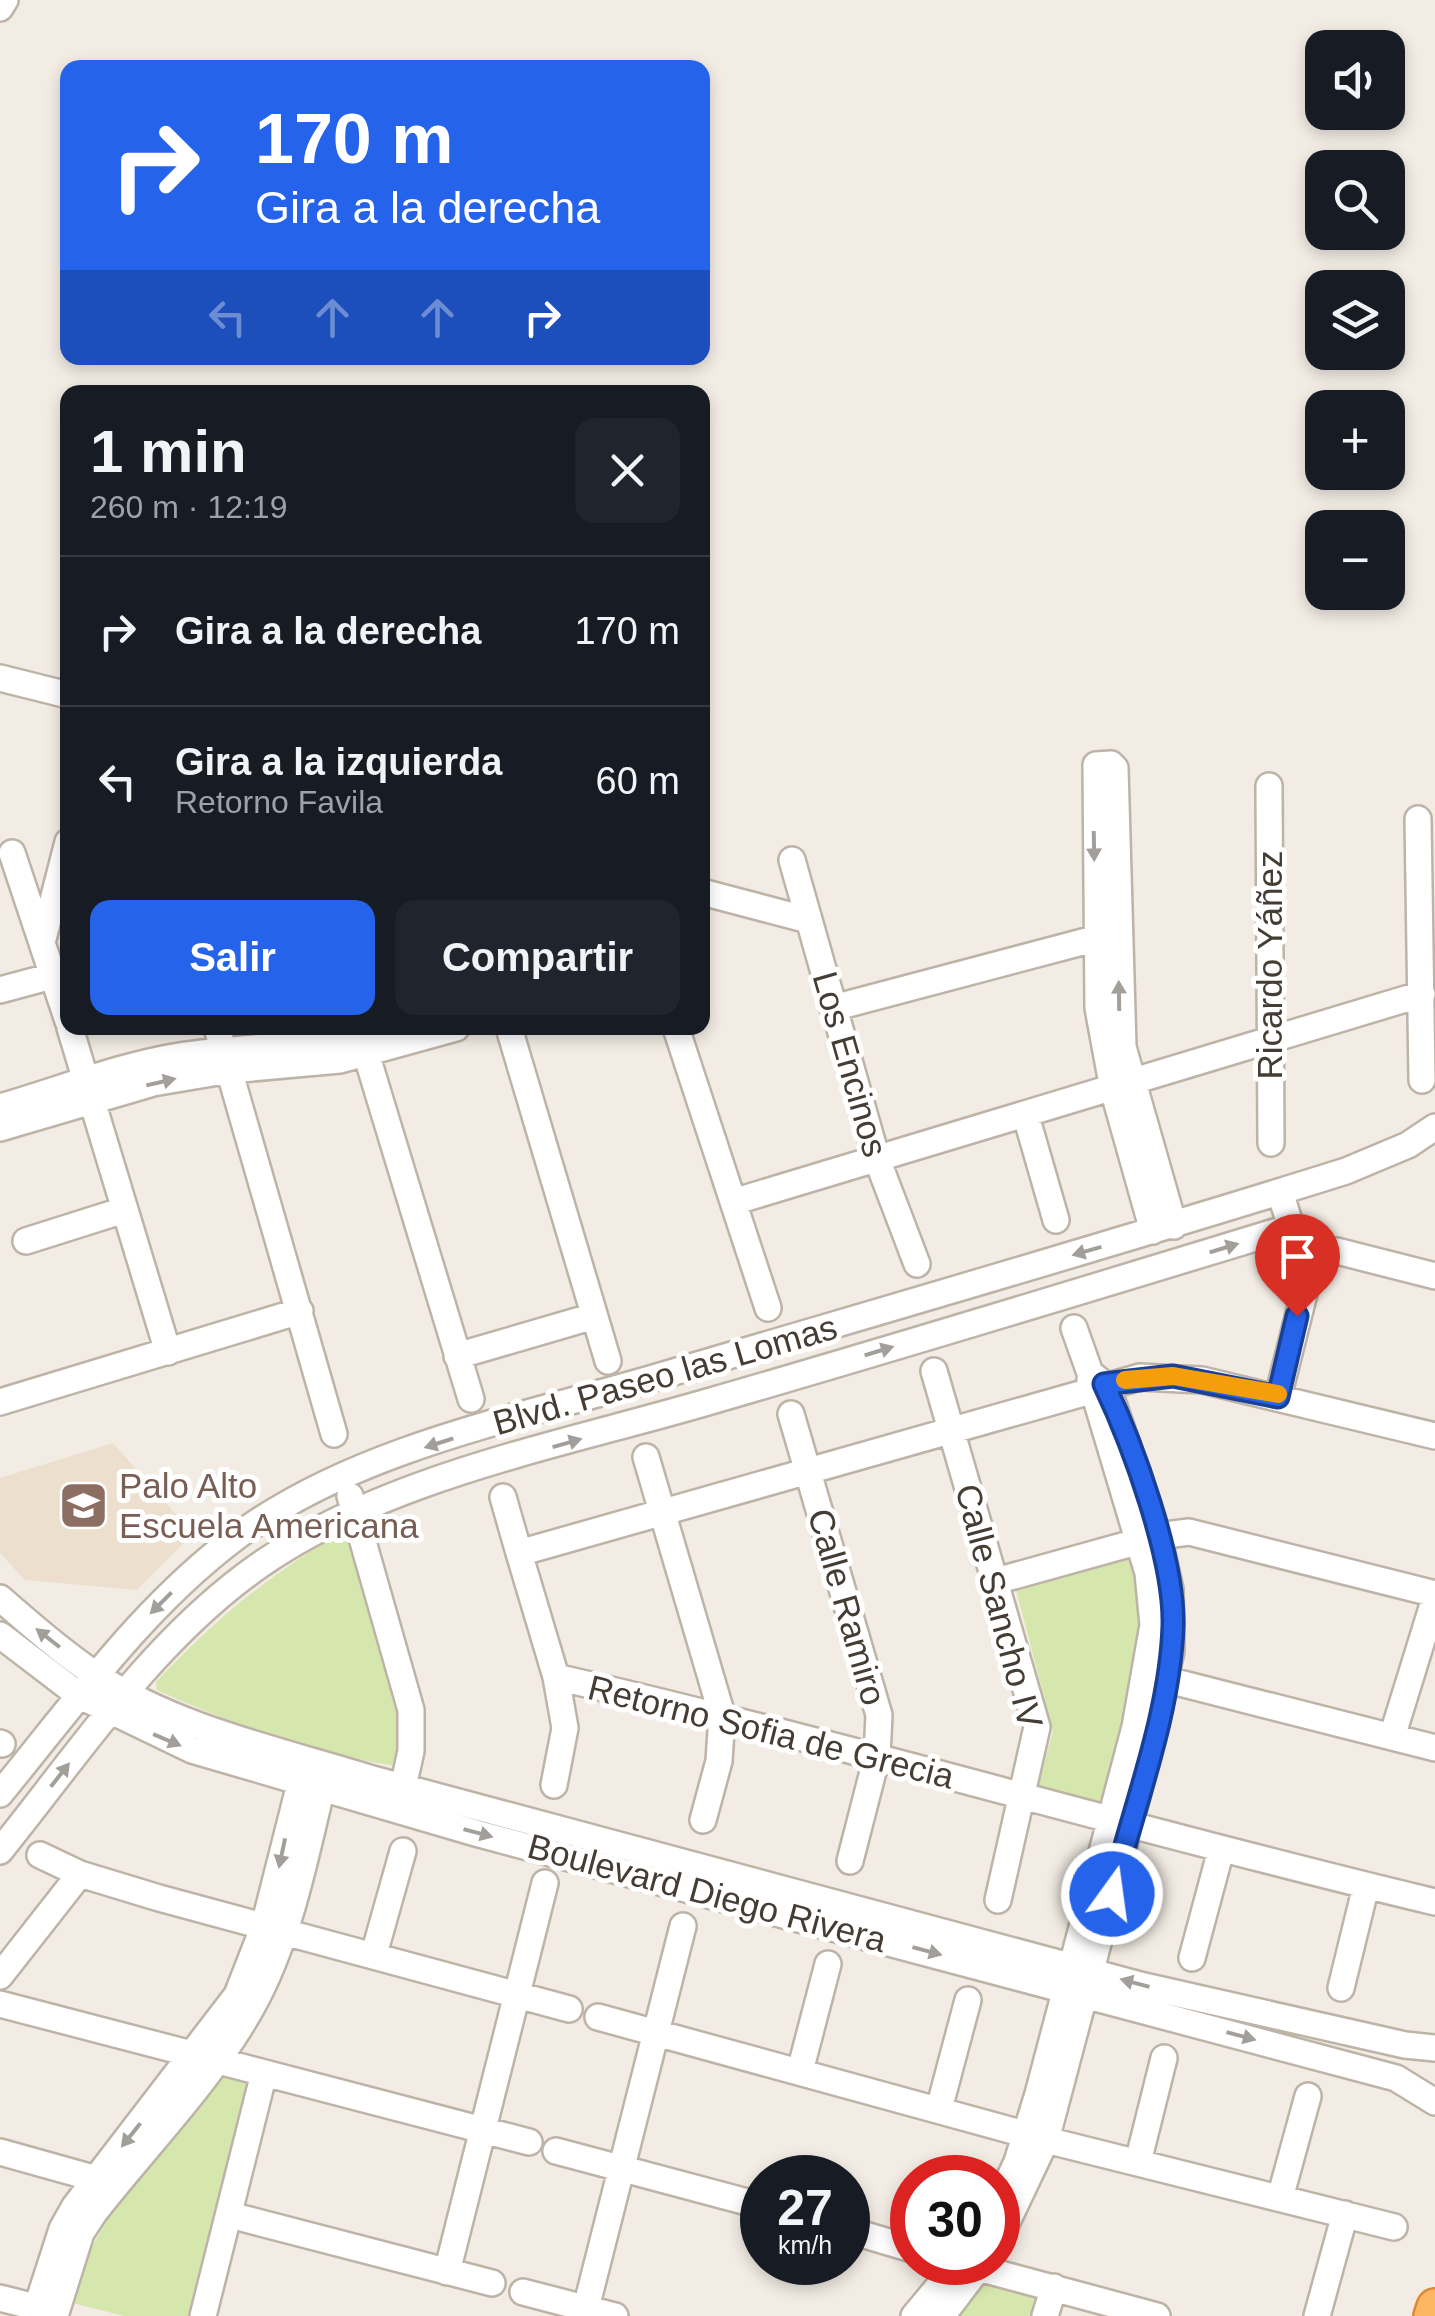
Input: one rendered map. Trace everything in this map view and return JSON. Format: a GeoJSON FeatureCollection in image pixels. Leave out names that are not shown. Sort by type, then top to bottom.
{"type":"FeatureCollection","features":[{"type":"Feature","properties":{"kind":"highway"},"geometry":{"type":"LineString","coordinates":[[1432,2316],[1435,2307]]}},
{"type":"Feature","properties":{"kind":"street"},"geometry":{"type":"LineString","coordinates":[[0,8],[5,0]]}},
{"type":"Feature","properties":{"kind":"street"},"geometry":{"type":"LineString","coordinates":[[0,678],[60,693]]}},
{"type":"Feature","properties":{"kind":"street"},"geometry":{"type":"LineString","coordinates":[[1106,936],[1096,765],[1111,764],[1115,768],[1106,936],[1098,1008],[1164,1229]]}},
{"type":"Feature","properties":{"kind":"street","name":"Ricardo Yáñez"},"geometry":{"type":"LineString","coordinates":[[1270,786],[1271,1143]]}},
{"type":"Feature","properties":{"kind":"street"},"geometry":{"type":"LineString","coordinates":[[1418,820],[1428,938],[1422,994],[1422,1080]]}},
{"type":"Feature","properties":{"kind":"street"},"geometry":{"type":"LineString","coordinates":[[6,851],[60,871],[42,943]]}},
{"type":"Feature","properties":{"kind":"street"},"geometry":{"type":"LineString","coordinates":[[6,851],[60,1000]]}},
{"type":"Feature","properties":{"kind":"street","name":"Los Encinos"},"geometry":{"type":"LineString","coordinates":[[792,860],[877,1160],[917,1264]]}},
{"type":"Feature","properties":{"kind":"street"},"geometry":{"type":"LineString","coordinates":[[710,894],[808,920]]}},
{"type":"Feature","properties":{"kind":"street"},"geometry":{"type":"LineString","coordinates":[[833,1008],[1106,936]]}},
{"type":"Feature","properties":{"kind":"street"},"geometry":{"type":"LineString","coordinates":[[0,990],[52,976]]}},
{"type":"Feature","properties":{"kind":"street"},"geometry":{"type":"LineString","coordinates":[[734,1202],[1422,994]]}},
{"type":"Feature","properties":{"kind":"street"},"geometry":{"type":"LineString","coordinates":[[71,1035],[168,1352]]}},
{"type":"Feature","properties":{"kind":"street"},"geometry":{"type":"LineString","coordinates":[[0,1128],[39,1106],[223,1049],[396,1035]]}},
{"type":"Feature","properties":{"kind":"street"},"geometry":{"type":"LineString","coordinates":[[512,1035],[608,1360]]}},
{"type":"Feature","properties":{"kind":"street"},"geometry":{"type":"LineString","coordinates":[[678,1035],[768,1308]]}},
{"type":"Feature","properties":{"kind":"street"},"geometry":{"type":"LineString","coordinates":[[362,1039],[471,1399]]}},
{"type":"Feature","properties":{"kind":"street"},"geometry":{"type":"LineString","coordinates":[[223,1049],[334,1434]]}},
{"type":"Feature","properties":{"kind":"street"},"geometry":{"type":"LineString","coordinates":[[0,1107],[39,1106]]}},
{"type":"Feature","properties":{"kind":"street"},"geometry":{"type":"LineString","coordinates":[[1026,1116],[1056,1220]]}},
{"type":"Feature","properties":{"kind":"street","name":"Blvd. Paseo las Lomas"},"geometry":{"type":"LineString","coordinates":[[0,1794],[80,1696],[190,1574],[250,1527],[344,1476],[503,1422],[1280,1192],[1408,1146],[1435,1127]]}},
{"type":"Feature","properties":{"kind":"street"},"geometry":{"type":"LineString","coordinates":[[0,1852],[109,1712],[196,1617],[247,1574],[296,1542],[355,1512],[461,1475],[1291,1228],[1280,1192]]}},
{"type":"Feature","properties":{"kind":"street"},"geometry":{"type":"LineString","coordinates":[[26,1242],[124,1210]]}},
{"type":"Feature","properties":{"kind":"street"},"geometry":{"type":"LineString","coordinates":[[1278,1397],[1312,1262],[1323,1252],[1337,1251],[1435,1276]]}},
{"type":"Feature","properties":{"kind":"street"},"geometry":{"type":"LineString","coordinates":[[0,1402],[300,1310]]}},
{"type":"Feature","properties":{"kind":"street"},"geometry":{"type":"LineString","coordinates":[[458,1356],[594,1316]]}},
{"type":"Feature","properties":{"kind":"street"},"geometry":{"type":"LineString","coordinates":[[1020,2181],[1048,2097],[1173,1622],[1149,1539],[1074,1328]]}},
{"type":"Feature","properties":{"kind":"street"},"geometry":{"type":"LineString","coordinates":[[702,1364],[712,1401]]}},
{"type":"Feature","properties":{"kind":"street","name":"Calle Sancho IV"},"geometry":{"type":"LineString","coordinates":[[934,1371],[1037,1727],[998,1900]]}},
{"type":"Feature","properties":{"kind":"street"},"geometry":{"type":"LineString","coordinates":[[519,1553],[1095,1382],[1173,1376],[1435,1436]]}},
{"type":"Feature","properties":{"kind":"street","name":"Calle Ramiro"},"geometry":{"type":"LineString","coordinates":[[790,1414],[879,1715],[878,1756],[850,1861]]}},
{"type":"Feature","properties":{"kind":"street"},"geometry":{"type":"LineString","coordinates":[[646,1457],[722,1715],[719,1760],[704,1820]]}},
{"type":"Feature","properties":{"kind":"street"},"geometry":{"type":"LineString","coordinates":[[344,1476],[411,1710],[411,1751],[400,1799]]}},
{"type":"Feature","properties":{"kind":"street","name":"Retorno Sofia de Grecia"},"geometry":{"type":"LineString","coordinates":[[504,1497],[556,1677],[722,1715],[1120,1824],[1435,1901]]}},
{"type":"Feature","properties":{"kind":"street"},"geometry":{"type":"LineString","coordinates":[[996,1581],[1149,1539],[1189,1532],[1435,1596],[1392,1737]]}},
{"type":"Feature","properties":{"kind":"street","name":"Boulevard Diego Rivera"},"geometry":{"type":"LineString","coordinates":[[0,1598],[98,1676],[126,1692],[314,1774]]}},
{"type":"Feature","properties":{"kind":"street","name":"Boulevard Diego Rivera"},"geometry":{"type":"LineString","coordinates":[[0,1635],[80,1696],[192,1750],[314,1774],[714,1896],[1078,1981],[1435,2048]]}},
{"type":"Feature","properties":{"kind":"street"},"geometry":{"type":"LineString","coordinates":[[554,1785],[566,1728],[556,1677]]}},
{"type":"Feature","properties":{"kind":"street"},"geometry":{"type":"LineString","coordinates":[[1157,1677],[1435,1748]]}},
{"type":"Feature","properties":{"kind":"street"},"geometry":{"type":"LineString","coordinates":[[0,2298],[50,2313],[62,2229],[106,2182],[206,2058],[274,1928],[314,1774]]}},
{"type":"Feature","properties":{"kind":"street","name":"Boulevard Diego Rivera"},"geometry":{"type":"LineString","coordinates":[[400,1799],[722,1871],[1396,2078],[1435,2102]]}},
{"type":"Feature","properties":{"kind":"street"},"geometry":{"type":"LineString","coordinates":[[374,1954],[402,1850]]}},
{"type":"Feature","properties":{"kind":"street"},"geometry":{"type":"LineString","coordinates":[[1192,1958],[1220,1850]]}},
{"type":"Feature","properties":{"kind":"street"},"geometry":{"type":"LineString","coordinates":[[40,1854],[80,1874],[569,2009]]}},
{"type":"Feature","properties":{"kind":"street"},"geometry":{"type":"LineString","coordinates":[[714,1896],[722,1871]]}},
{"type":"Feature","properties":{"kind":"street"},"geometry":{"type":"LineString","coordinates":[[0,1976],[80,1874]]}},
{"type":"Feature","properties":{"kind":"street"},"geometry":{"type":"LineString","coordinates":[[447,2272],[546,1882]]}},
{"type":"Feature","properties":{"kind":"street"},"geometry":{"type":"LineString","coordinates":[[1341,1988],[1366,1886]]}},
{"type":"Feature","properties":{"kind":"street"},"geometry":{"type":"LineString","coordinates":[[586,2308],[684,1926]]}},
{"type":"Feature","properties":{"kind":"street"},"geometry":{"type":"LineString","coordinates":[[800,2071],[828,1964]]}},
{"type":"Feature","properties":{"kind":"street"},"geometry":{"type":"LineString","coordinates":[[939,2109],[968,2000]]}},
{"type":"Feature","properties":{"kind":"street"},"geometry":{"type":"LineString","coordinates":[[0,2004],[528,2142]]}},
{"type":"Feature","properties":{"kind":"street"},"geometry":{"type":"LineString","coordinates":[[598,2017],[1036,2138],[1394,2226]]}},
{"type":"Feature","properties":{"kind":"street"},"geometry":{"type":"LineString","coordinates":[[1396,2078],[1405,2045]]}},
{"type":"Feature","properties":{"kind":"street"},"geometry":{"type":"LineString","coordinates":[[1138,2162],[1164,2058]]}},
{"type":"Feature","properties":{"kind":"street"},"geometry":{"type":"LineString","coordinates":[[202,2316],[264,2073]]}},
{"type":"Feature","properties":{"kind":"street"},"geometry":{"type":"LineString","coordinates":[[1280,2198],[1308,2096]]}},
{"type":"Feature","properties":{"kind":"street"},"geometry":{"type":"LineString","coordinates":[[1020,2165],[1036,2138]]}},
{"type":"Feature","properties":{"kind":"street"},"geometry":{"type":"LineString","coordinates":[[556,2151],[740,2200]]}},
{"type":"Feature","properties":{"kind":"street"},"geometry":{"type":"LineString","coordinates":[[0,2152],[106,2182]]}},
{"type":"Feature","properties":{"kind":"street"},"geometry":{"type":"LineString","coordinates":[[1317,2316],[1345,2214]]}},
{"type":"Feature","properties":{"kind":"street"},"geometry":{"type":"LineString","coordinates":[[230,2215],[492,2283]]}},
{"type":"Feature","properties":{"kind":"street"},"geometry":{"type":"LineString","coordinates":[[1020,2278],[1156,2316]]}},
{"type":"Feature","properties":{"kind":"street"},"geometry":{"type":"LineString","coordinates":[[914,2316],[946,2285]]}},
{"type":"Feature","properties":{"kind":"street"},"geometry":{"type":"LineString","coordinates":[[942,2316],[957,2285]]}},
{"type":"Feature","properties":{"kind":"street"},"geometry":{"type":"LineString","coordinates":[[1045,2316],[1054,2287]]}},
{"type":"Feature","properties":{"kind":"street"},"geometry":{"type":"LineString","coordinates":[[523,2292],[615,2316]]}},
{"type":"Feature","properties":{"kind":"shaded area","name":"Palo Alto Escuela Americana"},"geometry":{"type":"Polygon","coordinates":[[[113,1443],[193,1534],[137,1590],[25,1580],[0,1553],[0,1478],[113,1443]]]}},
{"type":"Feature","properties":{"kind":"green space"},"geometry":{"type":"Polygon","coordinates":[[[354,1525],[407,1722],[396,1766],[274,1736],[157,1690],[156,1682],[226,1614],[297,1560],[354,1525]]]}},
{"type":"Feature","properties":{"kind":"green space"},"geometry":{"type":"Polygon","coordinates":[[[1140,1549],[1151,1594],[1108,1805],[1038,1787],[1053,1731],[1015,1586],[1140,1549]]]}},
{"type":"Feature","properties":{"kind":"green space"},"geometry":{"type":"Polygon","coordinates":[[[224,2067],[256,2075],[197,2316],[124,2316],[69,2302],[83,2266],[116,2205],[224,2067]]]}},
{"type":"Feature","properties":{"kind":"green space"},"geometry":{"type":"Polygon","coordinates":[[[1020,2284],[1049,2292],[1041,2316],[960,2316],[983,2285],[1020,2284]]]}},
{"type":"Feature","properties":{"kind":"slow traffic"},"geometry":{"type":"LineString","coordinates":[[1125,1380],[1173,1376],[1278,1394]]}},
{"type":"Feature","properties":{"kind":"place","name":"Palo Alto Escuela Americana"},"geometry":{"type":"Point","coordinates":[84,1506]}},
{"type":"Feature","properties":{"kind":"route"},"geometry":{"type":"LineString","coordinates":[[1112,1894],[1156,1728],[1173,1622],[1166,1564],[1158,1536],[1104,1384],[1173,1376],[1278,1397],[1297,1316]]}}]}
